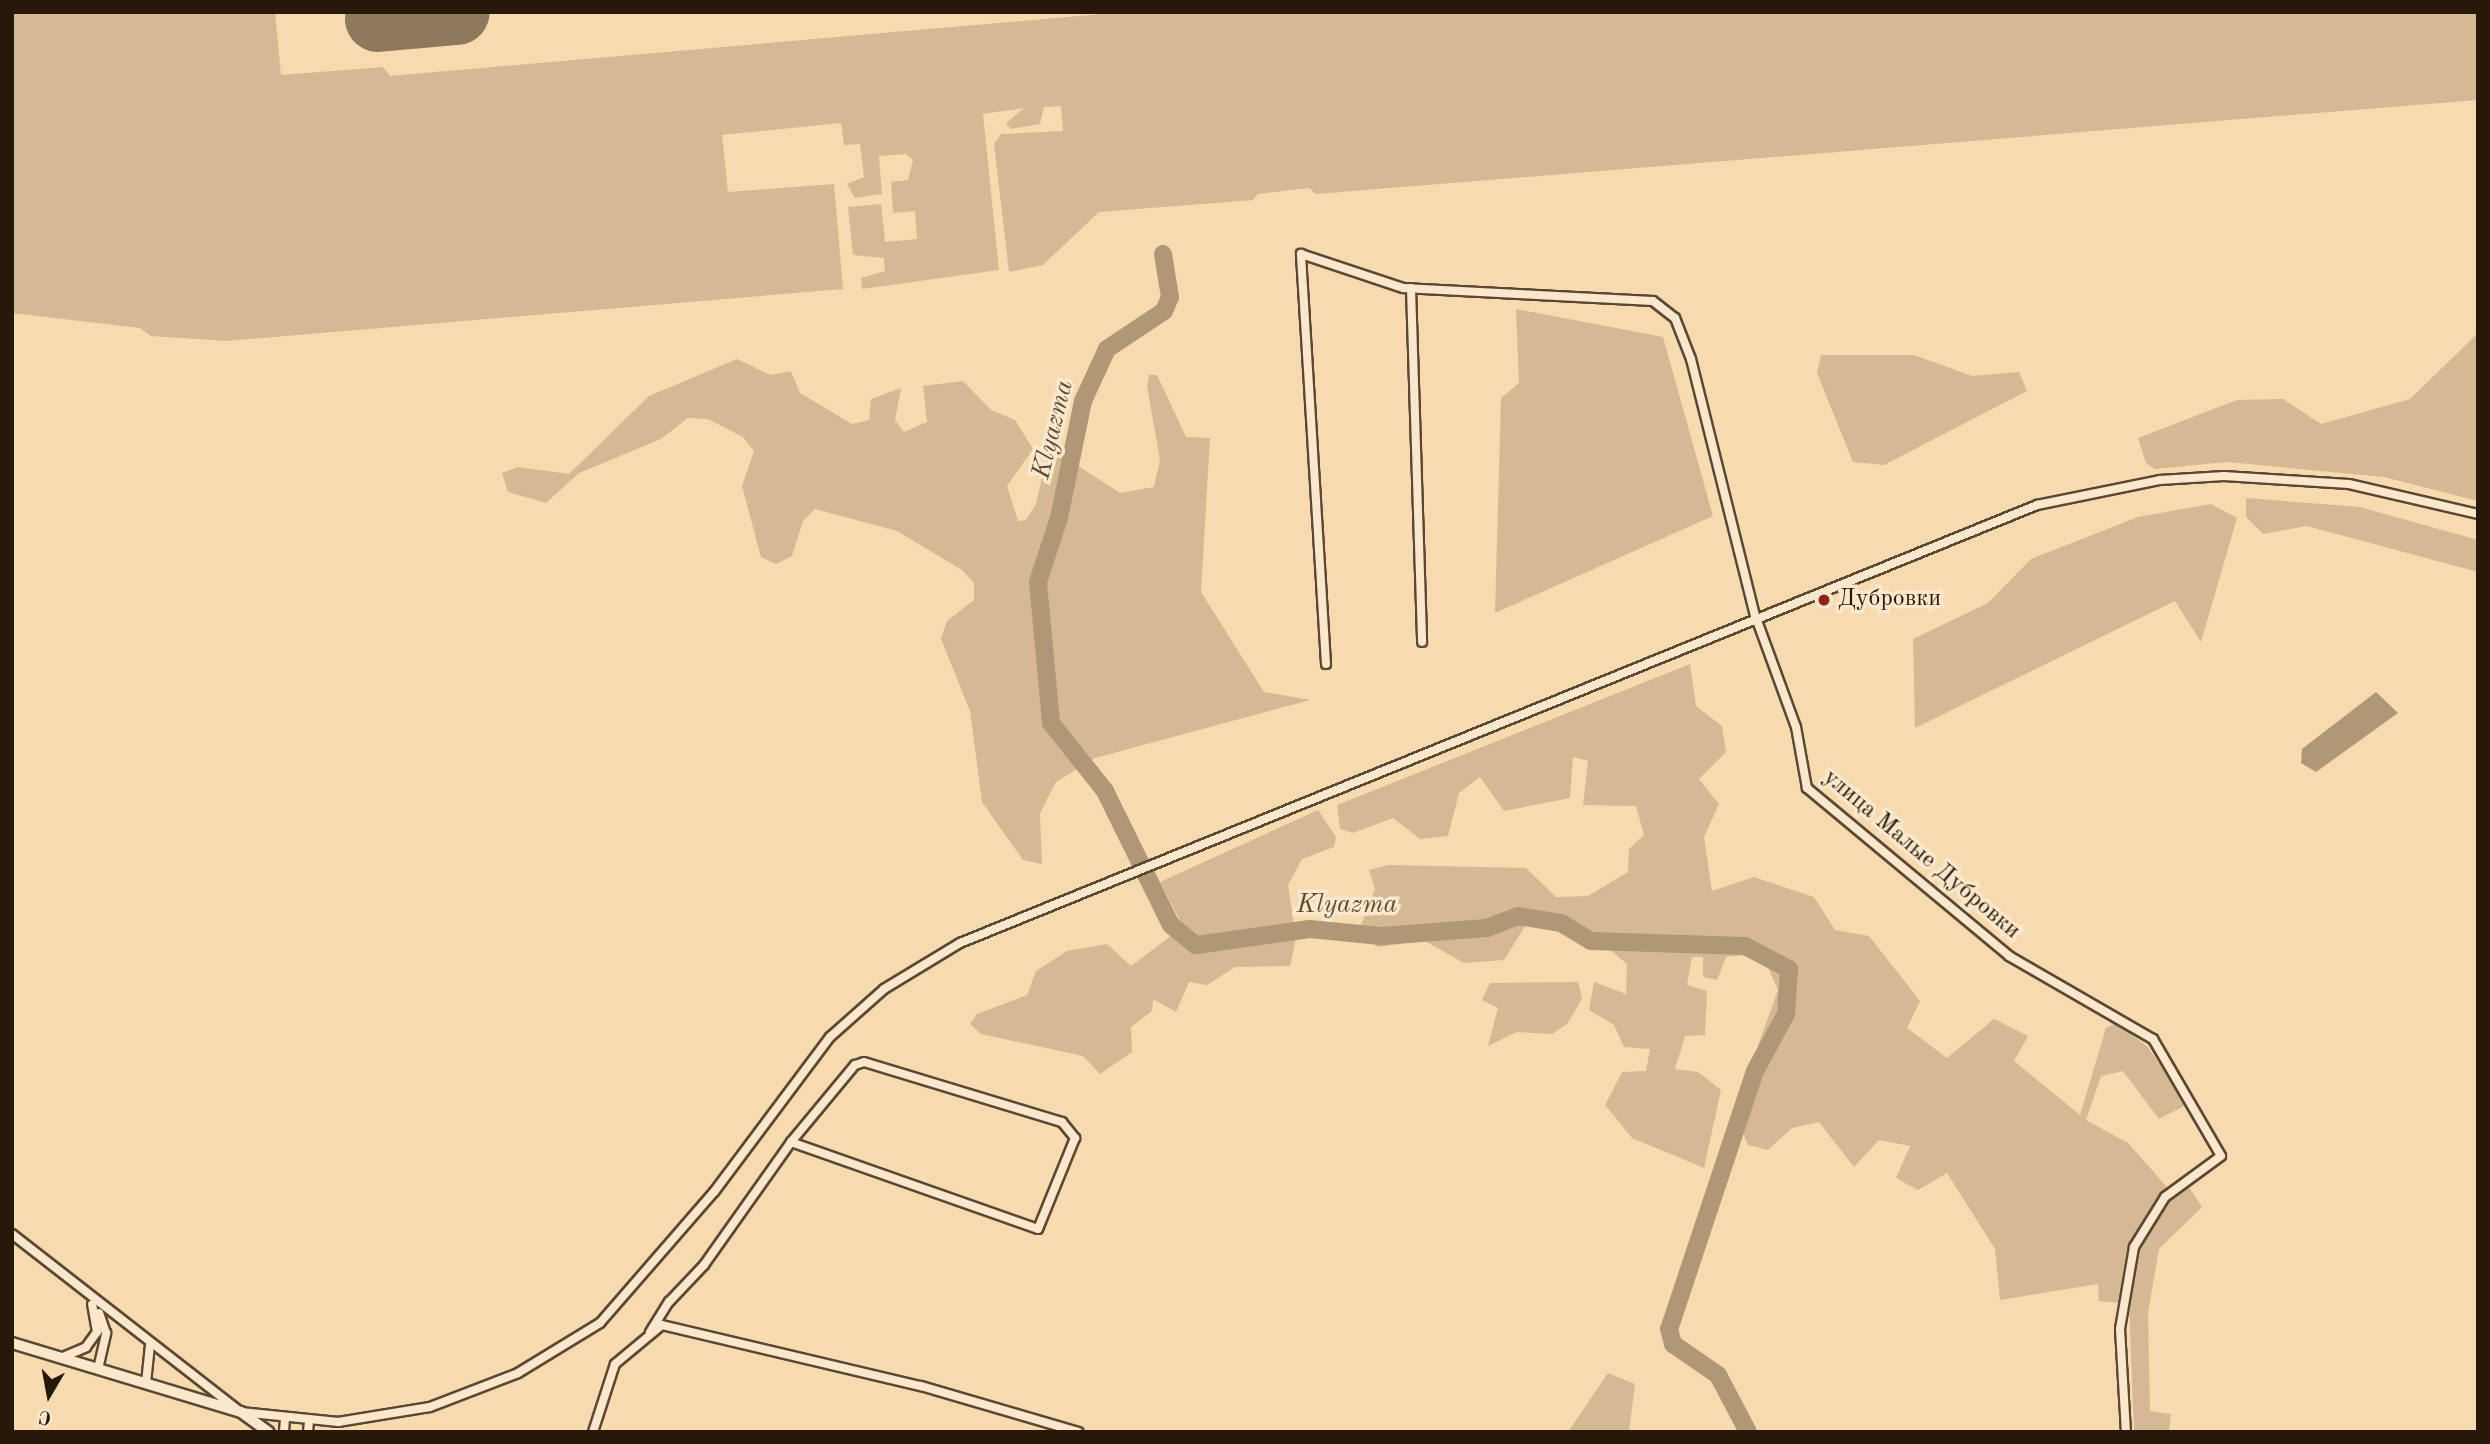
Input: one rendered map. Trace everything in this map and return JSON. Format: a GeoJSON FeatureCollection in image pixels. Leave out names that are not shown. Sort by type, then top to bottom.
{"type":"FeatureCollection","features":[{"type":"Feature","properties":{"kind":"street","name":"улица Малые Дубровки"},"geometry":{"type":"LineString","coordinates":[[1326,664],[1301,254],[1411,288],[1653,301],[1675,318],[1691,359],[1755,615],[1796,727],[1807,788],[2008,956],[2153,1039],[2221,1156],[2165,1197],[2134,1247],[2119,1329],[2126,1432]]}},
{"type":"Feature","properties":{"kind":"street"},"geometry":{"type":"LineString","coordinates":[[1411,288],[1422,642]]}},
{"type":"Feature","properties":{"kind":"street"},"geometry":{"type":"LineString","coordinates":[[12,1343],[242,1412],[285,1419],[338,1422],[430,1407],[475,1392],[600,1323],[714,1192],[794,1079],[884,989],[960,943],[1167,855],[1978,524],[2160,480],[2224,476],[2349,484],[2478,514]]}},
{"type":"Feature","properties":{"kind":"street"},"geometry":{"type":"LineString","coordinates":[[593,1432],[615,1364],[650,1332],[791,1142],[855,1065],[864,1062],[1062,1122],[1075,1138],[1038,1229],[791,1142]]}},
{"type":"Feature","properties":{"kind":"street"},"geometry":{"type":"LineString","coordinates":[[12,1234],[80,1291],[269,1432]]}},
{"type":"Feature","properties":{"kind":"street"},"geometry":{"type":"LineString","coordinates":[[80,1291],[97,1310],[106,1332],[98,1368]]}},
{"type":"Feature","properties":{"kind":"street"},"geometry":{"type":"LineString","coordinates":[[60,1357],[86,1347],[97,1332],[97,1310]]}},
{"type":"Feature","properties":{"kind":"street"},"geometry":{"type":"LineString","coordinates":[[650,1332],[662,1325],[698,1329],[1078,1432]]}},
{"type":"Feature","properties":{"kind":"street"},"geometry":{"type":"LineString","coordinates":[[146,1383],[154,1352],[147,1342]]}},
{"type":"Feature","properties":{"kind":"street"},"geometry":{"type":"LineString","coordinates":[[284,1432],[285,1419]]}},
{"type":"Feature","properties":{"kind":"street"},"geometry":{"type":"LineString","coordinates":[[308,1432],[309,1420]]}},
{"type":"Feature","properties":{"kind":"street"},"geometry":{"type":"LineString","coordinates":[[325,1432],[338,1422]]}},
{"type":"Feature","properties":{"kind":"shaded area"},"geometry":{"type":"Polygon","coordinates":[[[12,12],[275,12],[281,75],[383,67],[390,76],[1125,12],[2478,12],[2478,100],[1316,194],[1309,188],[1258,194],[1253,200],[1099,212],[1043,265],[1009,272],[994,144],[1001,134],[1063,131],[1061,106],[1044,107],[1040,124],[1011,129],[1006,123],[1024,108],[983,114],[999,270],[862,289],[861,278],[885,271],[884,258],[853,255],[848,207],[881,204],[885,242],[917,239],[915,211],[893,213],[891,182],[908,180],[913,160],[906,154],[879,156],[882,194],[855,198],[847,184],[864,177],[860,144],[844,145],[841,123],[722,135],[728,192],[834,184],[843,289],[227,341],[151,336],[140,328],[12,313],[12,12]]]}},
{"type":"Feature","properties":{"kind":"shaded area"},"geometry":{"type":"Polygon","coordinates":[[[1516,309],[1663,337],[1713,516],[1495,613],[1501,398],[1519,383],[1516,309]]]}},
{"type":"Feature","properties":{"kind":"shaded area"},"geometry":{"type":"Polygon","coordinates":[[[2478,333],[2478,501],[2384,477],[2227,462],[2155,469],[2146,463],[2138,438],[2237,400],[2283,399],[2321,424],[2410,399],[2478,333]]]}},
{"type":"Feature","properties":{"kind":"shaded area"},"geometry":{"type":"Polygon","coordinates":[[[1821,355],[1914,355],[1972,376],[2019,372],[2027,391],[1884,465],[1853,462],[1817,373],[1821,355]]]}},
{"type":"Feature","properties":{"kind":"shaded area"},"geometry":{"type":"Polygon","coordinates":[[[737,359],[770,375],[791,371],[800,393],[852,424],[869,420],[871,399],[901,388],[895,420],[904,432],[927,422],[923,386],[963,381],[991,410],[1015,420],[1033,449],[1007,486],[1018,521],[1026,520],[1036,504],[1049,447],[1120,493],[1154,487],[1160,460],[1147,386],[1149,375],[1157,375],[1186,437],[1210,438],[1201,592],[1264,692],[1310,700],[1095,758],[1056,782],[1040,814],[1042,864],[1023,860],[982,802],[970,711],[941,639],[947,621],[974,600],[974,583],[962,570],[897,531],[815,509],[803,521],[792,556],[776,564],[761,557],[742,486],[754,451],[743,437],[708,419],[688,418],[661,439],[579,473],[546,503],[508,492],[502,473],[518,467],[569,474],[649,396],[737,359]]]}},
{"type":"Feature","properties":{"kind":"shaded area"},"geometry":{"type":"Polygon","coordinates":[[[2246,498],[2360,507],[2478,540],[2478,572],[2307,526],[2263,534],[2246,517],[2246,498]]]}},
{"type":"Feature","properties":{"kind":"shaded area"},"geometry":{"type":"Polygon","coordinates":[[[2211,504],[2237,518],[2201,642],[2175,601],[1915,728],[1913,639],[1988,603],[2031,559],[2138,517],[2211,504]]]}},
{"type":"Feature","properties":{"kind":"shaded area"},"geometry":{"type":"Polygon","coordinates":[[[1690,664],[1696,706],[1722,726],[1726,752],[1699,779],[1719,804],[1704,837],[1712,891],[1754,877],[1814,897],[1835,930],[1869,936],[1920,1001],[1907,1028],[1947,1058],[1994,1019],[2028,1036],[2014,1061],[2080,1115],[2106,1028],[2116,1023],[2148,1047],[2186,1105],[2159,1119],[2123,1071],[2101,1076],[2086,1120],[2128,1143],[2167,1187],[2189,1187],[2202,1207],[2159,1249],[2148,1313],[2150,1411],[2171,1414],[2169,1432],[2134,1432],[2129,1304],[2099,1301],[2098,1284],[2000,1300],[1995,1249],[1947,1173],[1918,1190],[1896,1178],[1910,1146],[1879,1140],[1854,1167],[1819,1122],[1792,1128],[1768,1150],[1748,1145],[1734,1112],[1778,990],[1767,965],[1744,955],[1726,957],[1717,980],[1703,977],[1703,957],[1692,957],[1687,985],[1707,991],[1705,1035],[1685,1036],[1675,1069],[1698,1072],[1721,1090],[1704,1168],[1632,1138],[1605,1105],[1622,1072],[1646,1071],[1650,1049],[1624,1047],[1614,1025],[1589,1010],[1594,982],[1626,994],[1627,964],[1585,929],[1527,923],[1504,960],[1464,963],[1425,941],[1377,947],[1361,925],[1375,889],[1369,870],[1388,865],[1526,868],[1556,897],[1588,896],[1628,872],[1629,849],[1644,835],[1636,806],[1583,805],[1588,761],[1573,757],[1570,798],[1504,811],[1480,777],[1459,793],[1448,836],[1420,839],[1393,818],[1353,833],[1340,829],[1337,805],[1690,664]]]}},
{"type":"Feature","properties":{"kind":"shaded area"},"geometry":{"type":"Polygon","coordinates":[[[2376,692],[2398,713],[2316,772],[2301,763],[2302,749],[2376,692]]]}},
{"type":"Feature","properties":{"kind":"shaded area"},"geometry":{"type":"Polygon","coordinates":[[[1318,810],[1336,837],[1334,847],[1302,859],[1288,885],[1296,938],[1290,966],[1235,967],[1207,985],[1189,982],[1176,1012],[1153,999],[1152,1011],[1131,1027],[1132,1052],[1100,1074],[1083,1056],[981,1034],[970,1024],[977,1014],[1027,995],[1036,971],[1067,951],[1107,944],[1131,966],[1176,932],[1179,918],[1160,882],[1318,810]]]}},
{"type":"Feature","properties":{"kind":"shaded area"},"geometry":{"type":"Polygon","coordinates":[[[1578,982],[1582,999],[1567,1024],[1552,1034],[1517,1032],[1488,1046],[1498,1008],[1482,1000],[1490,983],[1578,982]]]}},
{"type":"Feature","properties":{"kind":"shaded area"},"geometry":{"type":"Polygon","coordinates":[[[1608,1373],[1635,1384],[1629,1432],[1568,1432],[1608,1373]]]}},
{"type":"Feature","properties":{"kind":"waterway","name":"Klyazma"},"geometry":{"type":"LineString","coordinates":[[1163,254],[1170,297],[1164,311],[1107,349],[1083,401],[1059,518],[1038,582],[1051,723],[1105,791],[1171,925],[1196,945],[1310,929],[1381,936],[1487,928],[1518,916],[1561,923],[1591,941],[1745,946],[1789,969],[1786,1014],[1755,1071],[1669,1329],[1673,1344],[1718,1375],[1748,1432]]}},
{"type":"Feature","properties":{"kind":"runway"},"geometry":{"type":"LineString","coordinates":[[378,19],[457,12]]}},
{"type":"Feature","properties":{"kind":"place","name":"Дубровки"},"geometry":{"type":"Point","coordinates":[1824,600]}}]}
